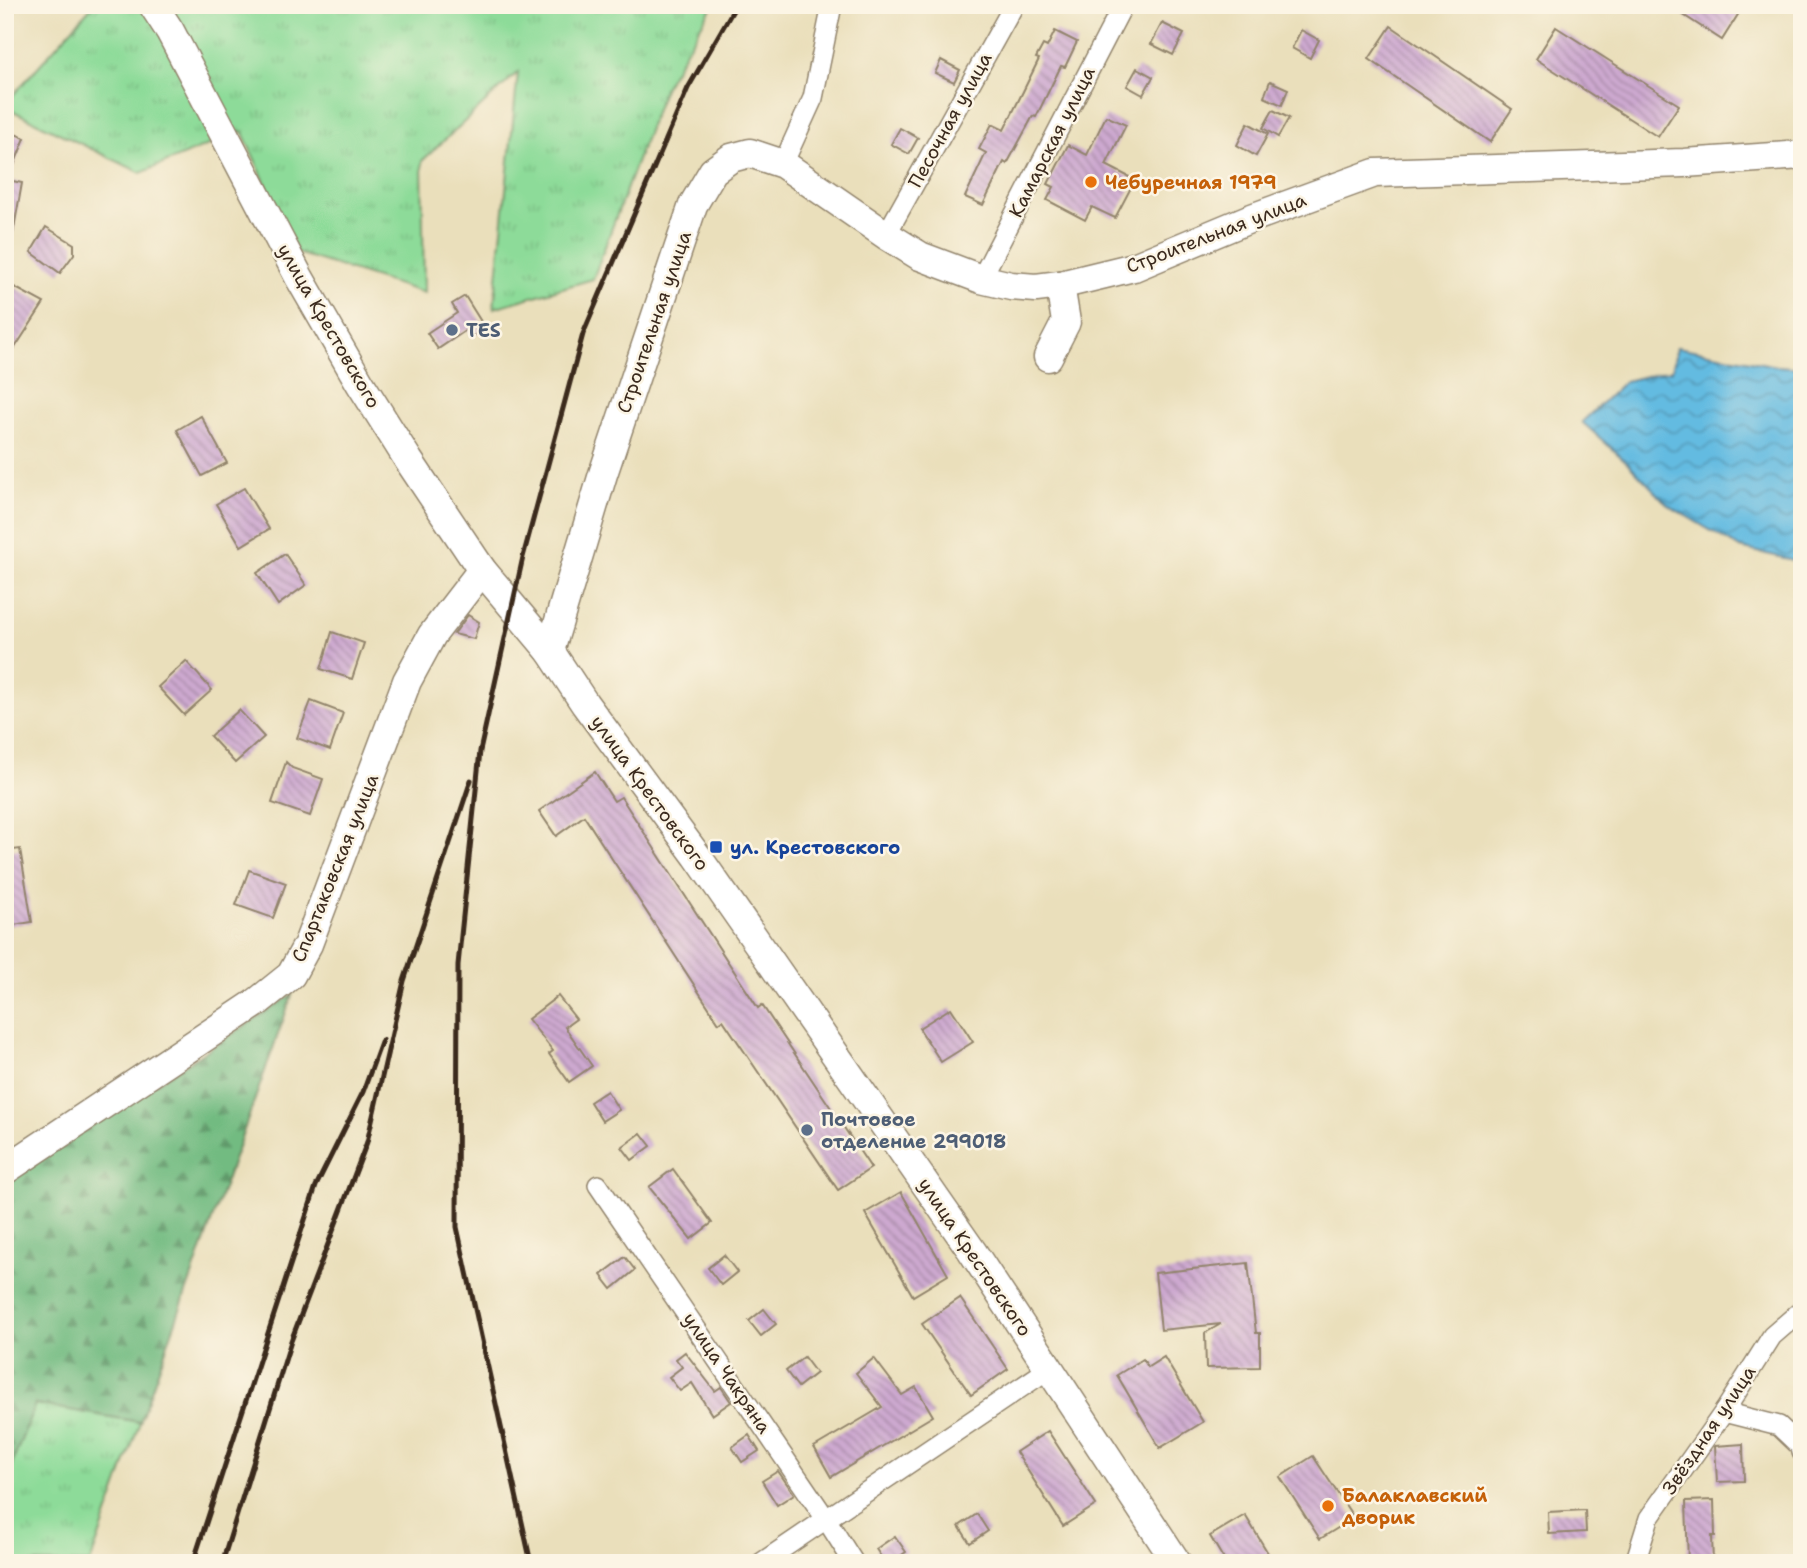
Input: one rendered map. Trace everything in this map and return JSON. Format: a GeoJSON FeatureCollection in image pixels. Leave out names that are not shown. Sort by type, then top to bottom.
{"type":"FeatureCollection","features":[{"type":"Feature","properties":{"kind":"main road","name":"улица Крестовского"},"geometry":{"type":"LineString","coordinates":[[153,5],[176,42],[299,277],[409,461],[482,570],[550,651],[585,704],[697,856],[972,1251],[1177,1563]]}},
{"type":"Feature","properties":{"kind":"main road","name":"Строительная улица"},"geometry":{"type":"LineString","coordinates":[[550,651],[603,474],[693,205],[713,171],[731,158],[750,153],[783,164],[920,256],[981,279],[1011,286],[1037,288],[1133,267],[1249,219],[1375,173],[1684,163],[1802,155]]}},
{"type":"Feature","properties":{"kind":"main road"},"geometry":{"type":"LineString","coordinates":[[1048,357],[1066,322],[1060,285]]}},
{"type":"Feature","properties":{"kind":"main road","name":"Спартаковская улица"},"geometry":{"type":"LineString","coordinates":[[5,1170],[256,1003],[291,975],[308,944],[407,681],[432,635],[482,570]]}},
{"type":"Feature","properties":{"kind":"street"},"geometry":{"type":"LineString","coordinates":[[783,164],[813,98],[832,5]]}},
{"type":"Feature","properties":{"kind":"street","name":"Песочная улица"},"geometry":{"type":"LineString","coordinates":[[886,235],[1014,5]]}},
{"type":"Feature","properties":{"kind":"street","name":"Камарская улица"},"geometry":{"type":"LineString","coordinates":[[981,279],[1123,5]]}},
{"type":"Feature","properties":{"kind":"street","name":"улица Чакряна"},"geometry":{"type":"LineString","coordinates":[[598,1185],[854,1563]]}},
{"type":"Feature","properties":{"kind":"street","name":"Звёздная улица"},"geometry":{"type":"LineString","coordinates":[[1635,1563],[1649,1518],[1724,1412],[1772,1336],[1802,1310]]}},
{"type":"Feature","properties":{"kind":"street"},"geometry":{"type":"LineString","coordinates":[[761,1563],[1050,1368]]}},
{"type":"Feature","properties":{"kind":"street"},"geometry":{"type":"LineString","coordinates":[[1724,1412],[1779,1426],[1801,1447],[1802,1452]]}},
{"type":"Feature","properties":{"kind":"green space"},"geometry":{"type":"Polygon","coordinates":[[[93,5],[713,5],[664,88],[593,279],[494,308],[518,72],[422,161],[424,293],[297,253],[242,131],[141,173],[5,107],[93,5]]]}},
{"type":"Feature","properties":{"kind":"green space"},"geometry":{"type":"Polygon","coordinates":[[[292,995],[140,1422],[35,1404],[5,1482],[5,1182],[292,995]]]}},
{"type":"Feature","properties":{"kind":"green space"},"geometry":{"type":"Polygon","coordinates":[[[35,1404],[140,1422],[90,1563],[5,1563],[5,1482],[35,1404]]]}},
{"type":"Feature","properties":{"kind":"water"},"geometry":{"type":"Polygon","coordinates":[[[1677,347],[1777,366],[1802,368],[1802,562],[1740,548],[1668,505],[1627,462],[1582,422],[1625,381],[1672,370],[1677,347]]]}},
{"type":"Feature","properties":{"kind":"building"},"geometry":{"type":"Polygon","coordinates":[[[1668,5],[1744,5],[1722,40],[1668,5]]]}},
{"type":"Feature","properties":{"kind":"building"},"geometry":{"type":"Polygon","coordinates":[[[1162,23],[1184,34],[1173,55],[1151,44],[1162,23]]]}},
{"type":"Feature","properties":{"kind":"building"},"geometry":{"type":"Polygon","coordinates":[[[1391,26],[1512,109],[1490,142],[1369,59],[1391,26]]]}},
{"type":"Feature","properties":{"kind":"building"},"geometry":{"type":"Polygon","coordinates":[[[1556,27],[1679,105],[1658,137],[1536,59],[1556,27]]]}},
{"type":"Feature","properties":{"kind":"building"},"geometry":{"type":"Polygon","coordinates":[[[1301,30],[1319,40],[1310,58],[1292,48],[1301,30]]]}},
{"type":"Feature","properties":{"kind":"building"},"geometry":{"type":"Polygon","coordinates":[[[1055,31],[1077,42],[1065,67],[1061,66],[1036,117],[1033,116],[1007,164],[1004,162],[983,205],[965,197],[986,153],[979,149],[992,124],[1004,130],[1039,59],[1036,58],[1043,45],[1047,47],[1055,31]]]}},
{"type":"Feature","properties":{"kind":"building"},"geometry":{"type":"Polygon","coordinates":[[[941,60],[960,70],[954,82],[935,73],[941,60]]]}},
{"type":"Feature","properties":{"kind":"building"},"geometry":{"type":"Polygon","coordinates":[[[1137,68],[1153,77],[1143,95],[1127,86],[1137,68]]]}},
{"type":"Feature","properties":{"kind":"building"},"geometry":{"type":"Polygon","coordinates":[[[1270,81],[1288,89],[1282,105],[1264,97],[1270,81]]]}},
{"type":"Feature","properties":{"kind":"building"},"geometry":{"type":"Polygon","coordinates":[[[1273,110],[1289,118],[1278,137],[1263,128],[1273,110]]]}},
{"type":"Feature","properties":{"kind":"building","name":"Чебуречная 1979"},"geometry":{"type":"Polygon","coordinates":[[[1106,116],[1126,125],[1106,165],[1135,180],[1115,218],[1092,207],[1085,220],[1047,200],[1054,187],[1048,184],[1068,145],[1087,155],[1106,116]]]}},
{"type":"Feature","properties":{"kind":"building"},"geometry":{"type":"Polygon","coordinates":[[[1248,123],[1268,134],[1256,156],[1237,145],[1248,123]]]}},
{"type":"Feature","properties":{"kind":"building"},"geometry":{"type":"Polygon","coordinates":[[[900,128],[918,138],[909,154],[891,144],[900,128]]]}},
{"type":"Feature","properties":{"kind":"building"},"geometry":{"type":"Polygon","coordinates":[[[5,130],[25,138],[8,180],[22,183],[13,234],[5,233],[5,130]]]}},
{"type":"Feature","properties":{"kind":"building"},"geometry":{"type":"Polygon","coordinates":[[[46,227],[74,244],[74,254],[60,273],[31,252],[46,227]]]}},
{"type":"Feature","properties":{"kind":"building"},"geometry":{"type":"Polygon","coordinates":[[[14,287],[44,303],[5,363],[5,300],[14,287]]]}},
{"type":"Feature","properties":{"kind":"building"},"geometry":{"type":"Polygon","coordinates":[[[465,296],[485,328],[472,336],[468,329],[438,349],[427,333],[457,313],[452,304],[465,296]]]}},
{"type":"Feature","properties":{"kind":"building"},"geometry":{"type":"Polygon","coordinates":[[[201,416],[227,463],[202,476],[177,430],[201,416]]]}},
{"type":"Feature","properties":{"kind":"building"},"geometry":{"type":"Polygon","coordinates":[[[244,488],[269,529],[241,546],[216,504],[244,488]]]}},
{"type":"Feature","properties":{"kind":"building"},"geometry":{"type":"Polygon","coordinates":[[[285,554],[306,585],[278,605],[257,573],[285,554]]]}},
{"type":"Feature","properties":{"kind":"building"},"geometry":{"type":"Polygon","coordinates":[[[468,615],[479,622],[474,639],[454,634],[468,615]]]}},
{"type":"Feature","properties":{"kind":"building"},"geometry":{"type":"Polygon","coordinates":[[[332,632],[364,643],[352,679],[321,669],[332,632]]]}},
{"type":"Feature","properties":{"kind":"building"},"geometry":{"type":"Polygon","coordinates":[[[186,661],[212,690],[184,715],[158,687],[186,661]]]}},
{"type":"Feature","properties":{"kind":"building"},"geometry":{"type":"Polygon","coordinates":[[[311,701],[343,713],[330,750],[297,738],[311,701]]]}},
{"type":"Feature","properties":{"kind":"building"},"geometry":{"type":"Polygon","coordinates":[[[239,710],[264,737],[235,763],[210,736],[239,710]]]}},
{"type":"Feature","properties":{"kind":"building"},"geometry":{"type":"Polygon","coordinates":[[[286,762],[292,768],[323,779],[310,816],[272,803],[286,762]]]}},
{"type":"Feature","properties":{"kind":"building"},"geometry":{"type":"Polygon","coordinates":[[[595,772],[614,801],[621,797],[758,1008],[762,1005],[871,1168],[838,1190],[723,1020],[719,1023],[584,816],[556,836],[539,811],[595,772]]]}},
{"type":"Feature","properties":{"kind":"building"},"geometry":{"type":"Polygon","coordinates":[[[20,849],[32,922],[7,926],[5,851],[20,849]]]}},
{"type":"Feature","properties":{"kind":"building"},"geometry":{"type":"Polygon","coordinates":[[[249,870],[286,883],[273,918],[236,905],[249,870]]]}},
{"type":"Feature","properties":{"kind":"building"},"geometry":{"type":"Polygon","coordinates":[[[558,996],[576,1019],[565,1027],[592,1066],[569,1082],[549,1054],[553,1051],[528,1019],[558,996]]]}},
{"type":"Feature","properties":{"kind":"building"},"geometry":{"type":"Polygon","coordinates":[[[951,1008],[973,1042],[941,1062],[919,1028],[951,1008]]]}},
{"type":"Feature","properties":{"kind":"building"},"geometry":{"type":"Polygon","coordinates":[[[607,1091],[619,1110],[602,1121],[590,1102],[607,1091]]]}},
{"type":"Feature","properties":{"kind":"building"},"geometry":{"type":"Polygon","coordinates":[[[641,1133],[651,1146],[632,1160],[622,1147],[641,1133]]]}},
{"type":"Feature","properties":{"kind":"building"},"geometry":{"type":"Polygon","coordinates":[[[673,1169],[712,1223],[691,1239],[649,1187],[673,1169]]]}},
{"type":"Feature","properties":{"kind":"building"},"geometry":{"type":"Polygon","coordinates":[[[901,1192],[948,1275],[913,1296],[865,1213],[901,1192]]]}},
{"type":"Feature","properties":{"kind":"building"},"geometry":{"type":"Polygon","coordinates":[[[724,1255],[737,1272],[721,1285],[708,1268],[724,1255]]]}},
{"type":"Feature","properties":{"kind":"building"},"geometry":{"type":"Polygon","coordinates":[[[625,1257],[635,1270],[612,1289],[601,1275],[625,1257]]]}},
{"type":"Feature","properties":{"kind":"building"},"geometry":{"type":"Polygon","coordinates":[[[1248,1263],[1256,1333],[1260,1333],[1260,1367],[1206,1368],[1205,1333],[1221,1324],[1161,1330],[1155,1273],[1248,1263]]]}},
{"type":"Feature","properties":{"kind":"building"},"geometry":{"type":"Polygon","coordinates":[[[960,1298],[1008,1369],[971,1395],[922,1324],[960,1298]]]}},
{"type":"Feature","properties":{"kind":"building"},"geometry":{"type":"Polygon","coordinates":[[[764,1309],[776,1324],[761,1336],[749,1321],[764,1309]]]}},
{"type":"Feature","properties":{"kind":"building"},"geometry":{"type":"Polygon","coordinates":[[[685,1352],[715,1391],[721,1387],[731,1402],[712,1415],[692,1383],[680,1391],[669,1377],[682,1367],[676,1359],[685,1352]]]}},
{"type":"Feature","properties":{"kind":"building"},"geometry":{"type":"Polygon","coordinates":[[[804,1357],[816,1373],[798,1387],[786,1371],[804,1357]]]}},
{"type":"Feature","properties":{"kind":"building"},"geometry":{"type":"Polygon","coordinates":[[[1164,1357],[1203,1422],[1160,1448],[1117,1375],[1143,1359],[1148,1367],[1164,1357]]]}},
{"type":"Feature","properties":{"kind":"building"},"geometry":{"type":"Polygon","coordinates":[[[874,1358],[902,1395],[916,1387],[933,1416],[831,1477],[814,1447],[882,1407],[856,1373],[874,1358]]]}},
{"type":"Feature","properties":{"kind":"building"},"geometry":{"type":"Polygon","coordinates":[[[1048,1431],[1096,1505],[1063,1526],[1016,1452],[1048,1431]]]}},
{"type":"Feature","properties":{"kind":"building"},"geometry":{"type":"Polygon","coordinates":[[[749,1435],[759,1451],[742,1462],[732,1447],[749,1435]]]}},
{"type":"Feature","properties":{"kind":"building"},"geometry":{"type":"Polygon","coordinates":[[[1743,1444],[1744,1481],[1717,1482],[1715,1446],[1743,1444]]]}},
{"type":"Feature","properties":{"kind":"building"},"geometry":{"type":"Polygon","coordinates":[[[1313,1456],[1354,1518],[1320,1539],[1280,1477],[1313,1456]]]}},
{"type":"Feature","properties":{"kind":"building"},"geometry":{"type":"Polygon","coordinates":[[[778,1471],[794,1494],[777,1505],[762,1481],[778,1471]]]}},
{"type":"Feature","properties":{"kind":"building"},"geometry":{"type":"Polygon","coordinates":[[[1714,1500],[1713,1563],[1688,1563],[1686,1501],[1714,1500]]]}},
{"type":"Feature","properties":{"kind":"building"},"geometry":{"type":"Polygon","coordinates":[[[1585,1510],[1586,1532],[1549,1534],[1548,1512],[1585,1510]]]}},
{"type":"Feature","properties":{"kind":"building"},"geometry":{"type":"Polygon","coordinates":[[[977,1514],[988,1531],[970,1543],[959,1526],[977,1514]]]}},
{"type":"Feature","properties":{"kind":"building"},"geometry":{"type":"Polygon","coordinates":[[[1245,1515],[1274,1563],[1226,1563],[1210,1536],[1245,1515]]]}},
{"type":"Feature","properties":{"kind":"building"},"geometry":{"type":"Polygon","coordinates":[[[895,1536],[906,1552],[890,1563],[885,1563],[876,1549],[895,1536]]]}},
{"type":"Feature","properties":{"kind":"railway"},"geometry":{"type":"LineString","coordinates":[[531,1563],[457,1227],[458,965],[480,751],[523,557],[583,334],[688,88],[736,5]]}},
{"type":"Feature","properties":{"kind":"railway"},"geometry":{"type":"LineString","coordinates":[[222,1563],[291,1341],[367,1142],[404,981],[471,780]]}},
{"type":"Feature","properties":{"kind":"railway"},"geometry":{"type":"LineString","coordinates":[[193,1563],[316,1186],[363,1092],[382,1040]]}},
{"type":"Feature","properties":{"kind":"place","name":"Чебуречная 1979"},"geometry":{"type":"Point","coordinates":[1091,182]}},
{"type":"Feature","properties":{"kind":"place","name":"TES"},"geometry":{"type":"Point","coordinates":[452,330]}},
{"type":"Feature","properties":{"kind":"place","name":"ул. Крестовского"},"geometry":{"type":"Point","coordinates":[716,847]}},
{"type":"Feature","properties":{"kind":"place","name":"Почтовое отделение 299018"},"geometry":{"type":"Point","coordinates":[807,1130]}},
{"type":"Feature","properties":{"kind":"place","name":"Балаклавский дворик"},"geometry":{"type":"Point","coordinates":[1328,1506]}}]}
